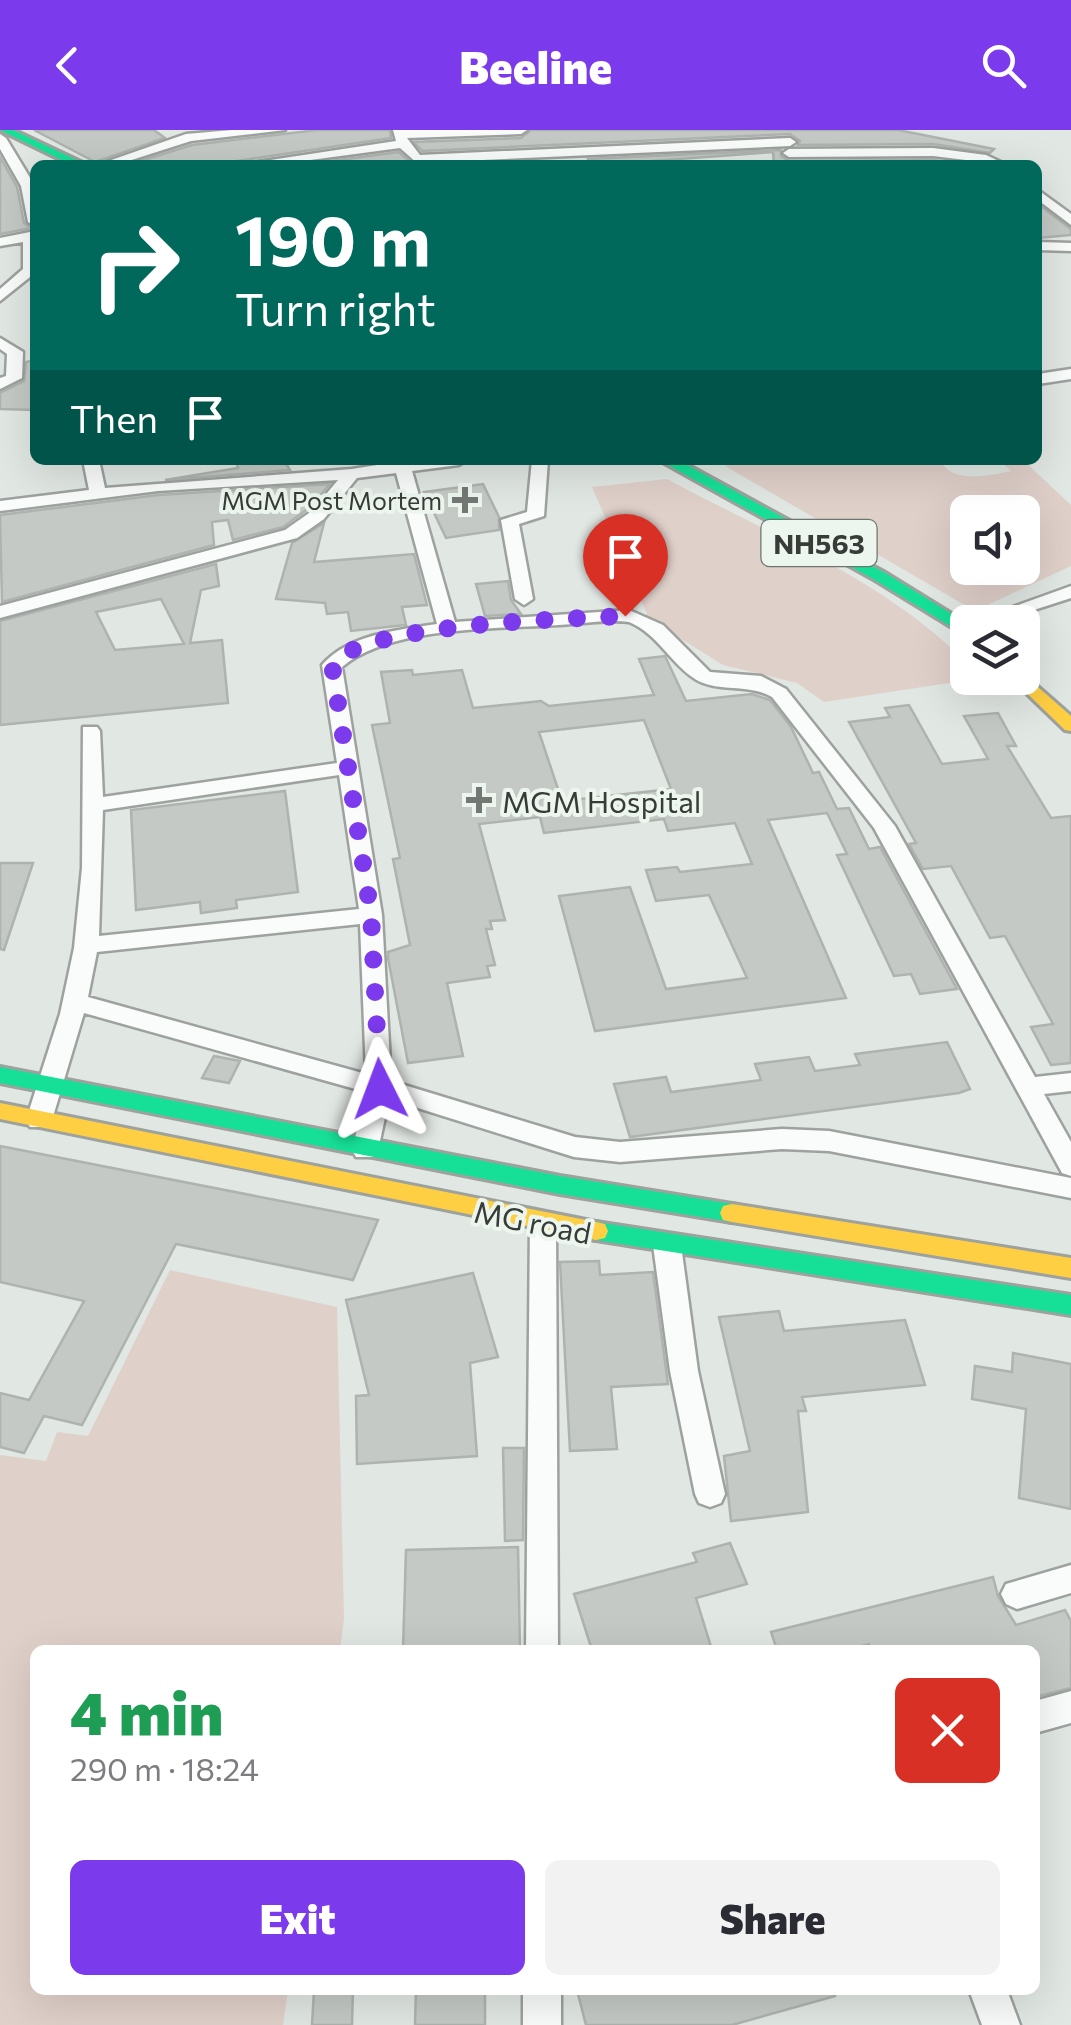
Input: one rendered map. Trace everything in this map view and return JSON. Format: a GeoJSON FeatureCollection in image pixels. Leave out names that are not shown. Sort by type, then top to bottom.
{"type":"FeatureCollection","features":[{"type":"Feature","properties":{"kind":"main road"},"geometry":{"type":"LineString","coordinates":[[4,130],[70,160]]}},
{"type":"Feature","properties":{"kind":"main road","name":"NH563"},"geometry":{"type":"LineString","coordinates":[[676,465],[950,616]]}},
{"type":"Feature","properties":{"kind":"main road"},"geometry":{"type":"LineString","coordinates":[[1038,695],[1071,726]]}},
{"type":"Feature","properties":{"kind":"main road","name":"MG road"},"geometry":{"type":"LineString","coordinates":[[0,1076],[365,1150],[1071,1268]]}},
{"type":"Feature","properties":{"kind":"main road","name":"MG road"},"geometry":{"type":"LineString","coordinates":[[0,1111],[544,1223],[1071,1305]]}},
{"type":"Feature","properties":{"kind":"street"},"geometry":{"type":"LineString","coordinates":[[119,160],[190,137],[280,130]]}},
{"type":"Feature","properties":{"kind":"street"},"geometry":{"type":"LineString","coordinates":[[271,160],[401,136],[522,130]]}},
{"type":"Feature","properties":{"kind":"street"},"geometry":{"type":"LineString","coordinates":[[570,130],[576,155]]}},
{"type":"Feature","properties":{"kind":"street"},"geometry":{"type":"LineString","coordinates":[[856,130],[864,160]]}},
{"type":"Feature","properties":{"kind":"street"},"geometry":{"type":"LineString","coordinates":[[401,136],[417,159],[790,148],[840,160],[864,160],[896,148],[945,149],[989,160]]}},
{"type":"Feature","properties":{"kind":"street"},"geometry":{"type":"LineString","coordinates":[[0,138],[28,186],[30,204]]}},
{"type":"Feature","properties":{"kind":"street"},"geometry":{"type":"LineString","coordinates":[[896,148],[905,160]]}},
{"type":"Feature","properties":{"kind":"street"},"geometry":{"type":"LineString","coordinates":[[1042,197],[1071,220]]}},
{"type":"Feature","properties":{"kind":"street"},"geometry":{"type":"LineString","coordinates":[[0,242],[30,232]]}},
{"type":"Feature","properties":{"kind":"street"},"geometry":{"type":"LineString","coordinates":[[1042,246],[1071,247]]}},
{"type":"Feature","properties":{"kind":"street"},"geometry":{"type":"LineString","coordinates":[[0,297],[30,270]]}},
{"type":"Feature","properties":{"kind":"street"},"geometry":{"type":"LineString","coordinates":[[0,384],[14,378],[7,348]]}},
{"type":"Feature","properties":{"kind":"street"},"geometry":{"type":"LineString","coordinates":[[1064,375],[1071,390]]}},
{"type":"Feature","properties":{"kind":"street"},"geometry":{"type":"LineString","coordinates":[[93,465],[98,494]]}},
{"type":"Feature","properties":{"kind":"street"},"geometry":{"type":"LineString","coordinates":[[192,465],[197,484]]}},
{"type":"Feature","properties":{"kind":"street"},"geometry":{"type":"LineString","coordinates":[[0,506],[310,468],[352,474],[412,465]]}},
{"type":"Feature","properties":{"kind":"street"},"geometry":{"type":"LineString","coordinates":[[524,599],[510,520],[535,516],[540,465]]}},
{"type":"Feature","properties":{"kind":"street"},"geometry":{"type":"LineString","coordinates":[[402,466],[447,627]]}},
{"type":"Feature","properties":{"kind":"street"},"geometry":{"type":"LineString","coordinates":[[0,612],[291,534],[318,515],[352,474]]}},
{"type":"Feature","properties":{"kind":"street"},"geometry":{"type":"LineString","coordinates":[[1033,605],[1071,592]]}},
{"type":"Feature","properties":{"kind":"street"},"geometry":{"type":"LineString","coordinates":[[365,1150],[380,1089],[371,914],[332,665],[338,656],[354,648],[447,627],[635,617],[662,632],[705,677],[771,685],[884,826],[1071,1166]]}},
{"type":"Feature","properties":{"kind":"street"},"geometry":{"type":"LineString","coordinates":[[39,1120],[75,1002],[87,945],[92,805],[90,731]]}},
{"type":"Feature","properties":{"kind":"street"},"geometry":{"type":"LineString","coordinates":[[92,805],[349,767]]}},
{"type":"Feature","properties":{"kind":"street"},"geometry":{"type":"LineString","coordinates":[[87,945],[371,914]]}},
{"type":"Feature","properties":{"kind":"street"},"geometry":{"type":"LineString","coordinates":[[75,1002],[481,1115],[574,1147],[620,1152],[782,1139],[829,1142],[1071,1188]]}},
{"type":"Feature","properties":{"kind":"street"},"geometry":{"type":"LineString","coordinates":[[1026,1088],[1071,1082]]}},
{"type":"Feature","properties":{"kind":"street"},"geometry":{"type":"LineString","coordinates":[[542,1645],[544,1223]]}},
{"type":"Feature","properties":{"kind":"street"},"geometry":{"type":"LineString","coordinates":[[667,1245],[688,1402],[710,1494]]}},
{"type":"Feature","properties":{"kind":"street"},"geometry":{"type":"LineString","coordinates":[[1017,1594],[1071,1579]]}},
{"type":"Feature","properties":{"kind":"street"},"geometry":{"type":"LineString","coordinates":[[1040,1716],[1071,1707]]}},
{"type":"Feature","properties":{"kind":"street"},"geometry":{"type":"LineString","coordinates":[[542,1995],[542,2025]]}},
{"type":"Feature","properties":{"kind":"street"},"geometry":{"type":"LineString","coordinates":[[990,1995],[1001,2025]]}},
{"type":"Feature","properties":{"kind":"shaded area"},"geometry":{"type":"Polygon","coordinates":[[[944,465],[953,473],[971,476],[1011,471],[1004,465],[1028,465],[1071,505],[1071,566],[1040,581],[1040,495],[950,495],[950,585],[1030,585],[988,605],[965,605],[725,466],[944,465]]]}},
{"type":"Feature","properties":{"kind":"shaded area"},"geometry":{"type":"Polygon","coordinates":[[[667,479],[825,561],[900,607],[950,648],[950,683],[824,702],[797,683],[723,665],[649,619],[592,487],[667,479]]]}},
{"type":"Feature","properties":{"kind":"shaded area"},"geometry":{"type":"Polygon","coordinates":[[[170,1270],[337,1307],[344,1619],[341,1645],[30,1645],[30,1995],[287,1995],[283,2025],[0,2025],[0,1455],[46,1461],[57,1432],[88,1436],[170,1270]]]}},
{"type":"Feature","properties":{"kind":"building"},"geometry":{"type":"Polygon","coordinates":[[[34,130],[154,130],[165,138],[101,160],[91,160],[34,130]]]}},
{"type":"Feature","properties":{"kind":"building"},"geometry":{"type":"Polygon","coordinates":[[[317,130],[390,130],[391,138],[244,160],[144,160],[192,145],[317,130]]]}},
{"type":"Feature","properties":{"kind":"building"},"geometry":{"type":"Polygon","coordinates":[[[531,130],[898,130],[994,149],[990,153],[933,144],[798,145],[800,141],[790,134],[422,151],[414,142],[521,138],[531,130]]]}},
{"type":"Feature","properties":{"kind":"building"},"geometry":{"type":"Polygon","coordinates":[[[781,150],[781,156],[787,160],[774,160],[773,152],[665,160],[588,159],[781,150]]]}},
{"type":"Feature","properties":{"kind":"building"},"geometry":{"type":"Polygon","coordinates":[[[399,152],[408,160],[339,160],[399,152]]]}},
{"type":"Feature","properties":{"kind":"building"},"geometry":{"type":"Polygon","coordinates":[[[0,157],[17,187],[24,223],[30,228],[0,234],[0,157]]]}},
{"type":"Feature","properties":{"kind":"building"},"geometry":{"type":"Polygon","coordinates":[[[1042,207],[1071,229],[1071,235],[1042,238],[1042,207]]]}},
{"type":"Feature","properties":{"kind":"building"},"geometry":{"type":"Polygon","coordinates":[[[30,361],[30,410],[0,409],[0,393],[24,381],[26,362],[30,361]]]}},
{"type":"Feature","properties":{"kind":"building"},"geometry":{"type":"Polygon","coordinates":[[[237,465],[287,465],[290,470],[165,480],[238,468],[237,465]]]}},
{"type":"Feature","properties":{"kind":"building"},"geometry":{"type":"Polygon","coordinates":[[[330,484],[309,508],[283,527],[233,540],[228,520],[212,522],[214,545],[2,602],[0,515],[158,495],[330,484]]]}},
{"type":"Feature","properties":{"kind":"building"},"geometry":{"type":"Polygon","coordinates":[[[483,484],[499,517],[499,530],[446,538],[424,492],[483,484]]]}},
{"type":"Feature","properties":{"kind":"building"},"geometry":{"type":"Polygon","coordinates":[[[324,523],[314,562],[414,554],[427,605],[402,607],[406,625],[351,631],[348,612],[327,614],[325,603],[276,599],[292,543],[324,523]]]}},
{"type":"Feature","properties":{"kind":"building"},"geometry":{"type":"Polygon","coordinates":[[[216,564],[219,586],[201,590],[190,643],[222,640],[228,703],[0,725],[0,621],[216,564]],[[161,599],[96,612],[115,650],[184,644],[161,599]]]}},
{"type":"Feature","properties":{"kind":"building"},"geometry":{"type":"Polygon","coordinates":[[[508,581],[511,600],[521,614],[485,616],[476,584],[508,581]]]}},
{"type":"Feature","properties":{"kind":"building"},"geometry":{"type":"Polygon","coordinates":[[[665,656],[686,701],[752,694],[770,700],[791,727],[813,773],[819,772],[837,809],[849,808],[869,849],[880,847],[957,989],[920,994],[911,974],[894,976],[837,855],[847,854],[827,813],[768,820],[846,998],[595,1031],[559,896],[630,887],[666,989],[747,978],[709,895],[656,901],[646,870],[677,867],[680,872],[752,864],[735,823],[668,831],[664,819],[544,833],[540,817],[479,824],[505,920],[490,921],[492,929],[486,929],[495,965],[487,966],[490,977],[447,983],[463,1056],[408,1063],[388,958],[388,952],[410,945],[393,859],[400,858],[372,725],[390,723],[381,672],[412,670],[413,675],[462,670],[473,708],[541,701],[549,706],[654,695],[639,659],[665,656]],[[644,720],[539,732],[562,801],[671,789],[644,720]]]}},
{"type":"Feature","properties":{"kind":"building"},"geometry":{"type":"Polygon","coordinates":[[[909,705],[942,764],[988,759],[964,716],[998,713],[1016,746],[1007,746],[1051,818],[1071,816],[1071,1063],[1051,1065],[1031,1027],[1053,1024],[1005,936],[990,938],[951,866],[923,869],[909,844],[916,843],[849,722],[890,717],[885,708],[909,705]]]}},
{"type":"Feature","properties":{"kind":"building"},"geometry":{"type":"Polygon","coordinates":[[[285,791],[298,892],[236,900],[237,908],[201,913],[200,902],[136,910],[131,810],[285,791]]]}},
{"type":"Feature","properties":{"kind":"building"},"geometry":{"type":"Polygon","coordinates":[[[0,863],[33,863],[4,950],[0,949],[0,863]]]}},
{"type":"Feature","properties":{"kind":"building"},"geometry":{"type":"Polygon","coordinates":[[[947,1042],[970,1089],[630,1137],[614,1084],[666,1077],[671,1092],[761,1080],[755,1064],[809,1057],[815,1071],[860,1065],[855,1054],[947,1042]]]}},
{"type":"Feature","properties":{"kind":"building"},"geometry":{"type":"Polygon","coordinates":[[[214,1056],[240,1061],[229,1083],[202,1078],[214,1056]]]}},
{"type":"Feature","properties":{"kind":"building"},"geometry":{"type":"Polygon","coordinates":[[[0,1146],[378,1220],[353,1280],[176,1244],[82,1425],[44,1416],[24,1453],[0,1447],[0,1393],[29,1400],[84,1301],[0,1282],[0,1146]]]}},
{"type":"Feature","properties":{"kind":"building"},"geometry":{"type":"Polygon","coordinates":[[[599,1261],[600,1275],[653,1272],[668,1384],[611,1387],[617,1449],[570,1451],[560,1262],[599,1261]]]}},
{"type":"Feature","properties":{"kind":"building"},"geometry":{"type":"Polygon","coordinates":[[[473,1273],[498,1357],[470,1363],[477,1456],[357,1464],[356,1396],[369,1395],[346,1300],[473,1273]]]}},
{"type":"Feature","properties":{"kind":"building"},"geometry":{"type":"Polygon","coordinates":[[[779,1311],[784,1331],[905,1320],[925,1385],[802,1397],[806,1411],[798,1411],[808,1512],[731,1521],[724,1456],[750,1451],[719,1317],[779,1311]]]}},
{"type":"Feature","properties":{"kind":"building"},"geometry":{"type":"Polygon","coordinates":[[[1013,1353],[1071,1364],[1071,1509],[1019,1498],[1026,1409],[972,1399],[975,1366],[1012,1372],[1013,1353]]]}},
{"type":"Feature","properties":{"kind":"building"},"geometry":{"type":"Polygon","coordinates":[[[503,1448],[524,1448],[523,1540],[505,1541],[503,1448]]]}},
{"type":"Feature","properties":{"kind":"building"},"geometry":{"type":"Polygon","coordinates":[[[730,1543],[747,1584],[696,1598],[710,1645],[590,1645],[574,1594],[697,1562],[693,1553],[730,1543]]]}},
{"type":"Feature","properties":{"kind":"building"},"geometry":{"type":"Polygon","coordinates":[[[518,1547],[520,1645],[403,1645],[406,1550],[518,1547]]]}},
{"type":"Feature","properties":{"kind":"building"},"geometry":{"type":"Polygon","coordinates":[[[993,1577],[998,1596],[1016,1625],[1065,1610],[1071,1621],[1071,1688],[1040,1696],[1040,1645],[775,1645],[771,1632],[993,1577]]]}},
{"type":"Feature","properties":{"kind":"building"},"geometry":{"type":"Polygon","coordinates":[[[314,1995],[353,1995],[352,2025],[312,2025],[314,1995]]]}},
{"type":"Feature","properties":{"kind":"building"},"geometry":{"type":"Polygon","coordinates":[[[416,1995],[485,1995],[485,2025],[415,2025],[416,1995]]]}},
{"type":"Feature","properties":{"kind":"building"},"geometry":{"type":"Polygon","coordinates":[[[578,1995],[835,1996],[732,2025],[586,2025],[578,1995]]]}},
{"type":"Feature","properties":{"kind":"traffic: fast"},"geometry":{"type":"LineString","coordinates":[[4,130],[70,160]]}},
{"type":"Feature","properties":{"kind":"traffic: fast"},"geometry":{"type":"LineString","coordinates":[[676,465],[881,577],[950,621]]}},
{"type":"Feature","properties":{"kind":"traffic: fast"},"geometry":{"type":"LineString","coordinates":[[0,1075],[560,1185],[732,1213]]}},
{"type":"Feature","properties":{"kind":"traffic: fast"},"geometry":{"type":"LineString","coordinates":[[596,1231],[1071,1305]]}},
{"type":"Feature","properties":{"kind":"traffic: slow"},"geometry":{"type":"LineString","coordinates":[[1038,695],[1071,726]]}},
{"type":"Feature","properties":{"kind":"traffic: slow"},"geometry":{"type":"LineString","coordinates":[[0,1111],[596,1231]]}},
{"type":"Feature","properties":{"kind":"traffic: slow"},"geometry":{"type":"LineString","coordinates":[[732,1213],[1071,1268]]}},
{"type":"Feature","properties":{"kind":"place","name":"MGM Post Mortem"},"geometry":{"type":"Point","coordinates":[465,500]}},
{"type":"Feature","properties":{"kind":"place","name":"MGM Hospital"},"geometry":{"type":"Point","coordinates":[479,800]}},
{"type":"Feature","properties":{"kind":"route"},"geometry":{"type":"LineString","coordinates":[[380,1089],[371,914],[332,665],[338,656],[354,648],[447,627],[625,616]]}}]}
